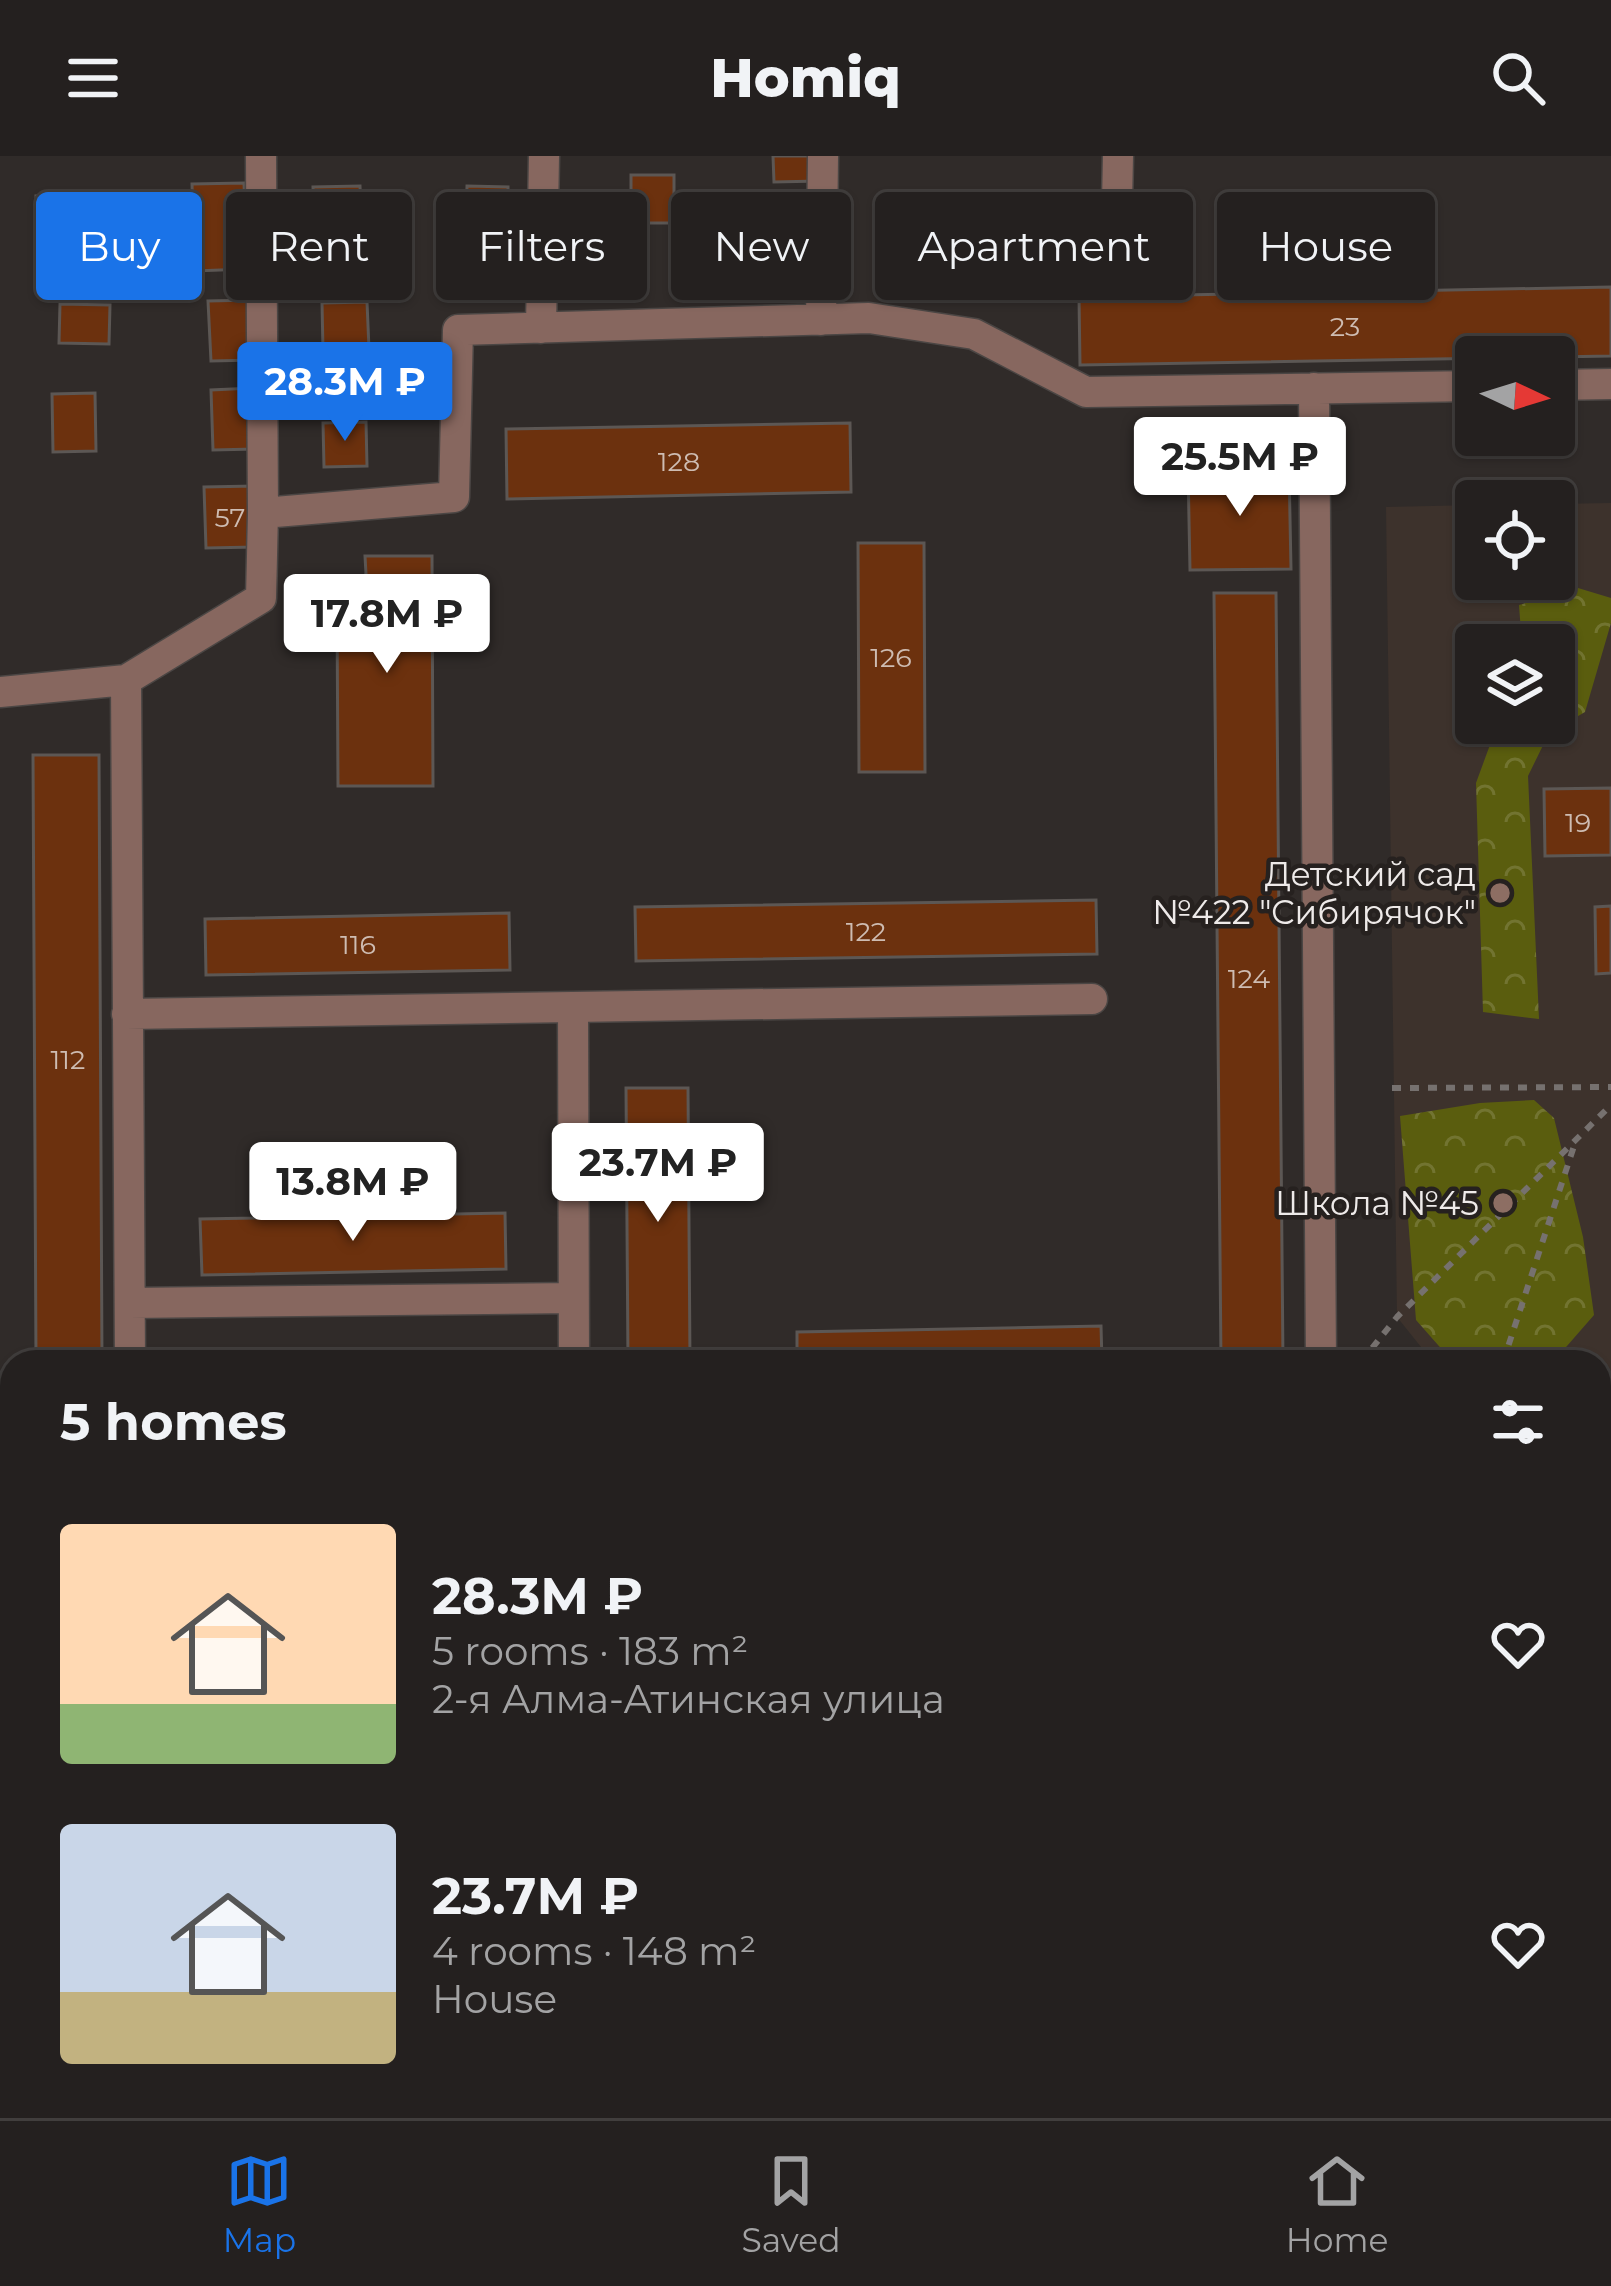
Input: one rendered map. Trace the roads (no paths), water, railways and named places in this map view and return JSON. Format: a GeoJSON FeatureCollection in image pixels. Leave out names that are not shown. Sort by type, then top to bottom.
{"type":"FeatureCollection","features":[{"type":"Feature","properties":{"kind":"street"},"geometry":{"type":"LineString","coordinates":[[0,692],[126,680],[261,598],[261,156]]}},
{"type":"Feature","properties":{"kind":"street"},"geometry":{"type":"LineString","coordinates":[[541,328],[544,156]]}},
{"type":"Feature","properties":{"kind":"street"},"geometry":{"type":"LineString","coordinates":[[820,320],[823,156]]}},
{"type":"Feature","properties":{"kind":"street"},"geometry":{"type":"LineString","coordinates":[[1117,192],[1118,156]]}},
{"type":"Feature","properties":{"kind":"street"},"geometry":{"type":"LineString","coordinates":[[263,514],[454,497],[458,330],[869,319],[974,334],[1086,392],[1455,386]]}},
{"type":"Feature","properties":{"kind":"street"},"geometry":{"type":"LineString","coordinates":[[1575,385],[1611,384]]}},
{"type":"Feature","properties":{"kind":"street"},"geometry":{"type":"LineString","coordinates":[[1314,388],[1321,1350]]}},
{"type":"Feature","properties":{"kind":"street"},"geometry":{"type":"LineString","coordinates":[[126,680],[130,1350]]}},
{"type":"Feature","properties":{"kind":"street"},"geometry":{"type":"LineString","coordinates":[[127,1014],[1092,999]]}},
{"type":"Feature","properties":{"kind":"street"},"geometry":{"type":"LineString","coordinates":[[573,1007],[574,1350]]}},
{"type":"Feature","properties":{"kind":"street"},"geometry":{"type":"LineString","coordinates":[[130,1304],[574,1298]]}},
{"type":"Feature","properties":{"kind":"place","name":"Детский сад №422 \"Сибирячок\""},"geometry":{"type":"Point","coordinates":[1500,893]}},
{"type":"Feature","properties":{"kind":"place","name":"Школа №45"},"geometry":{"type":"Point","coordinates":[1503,1203]}}]}
